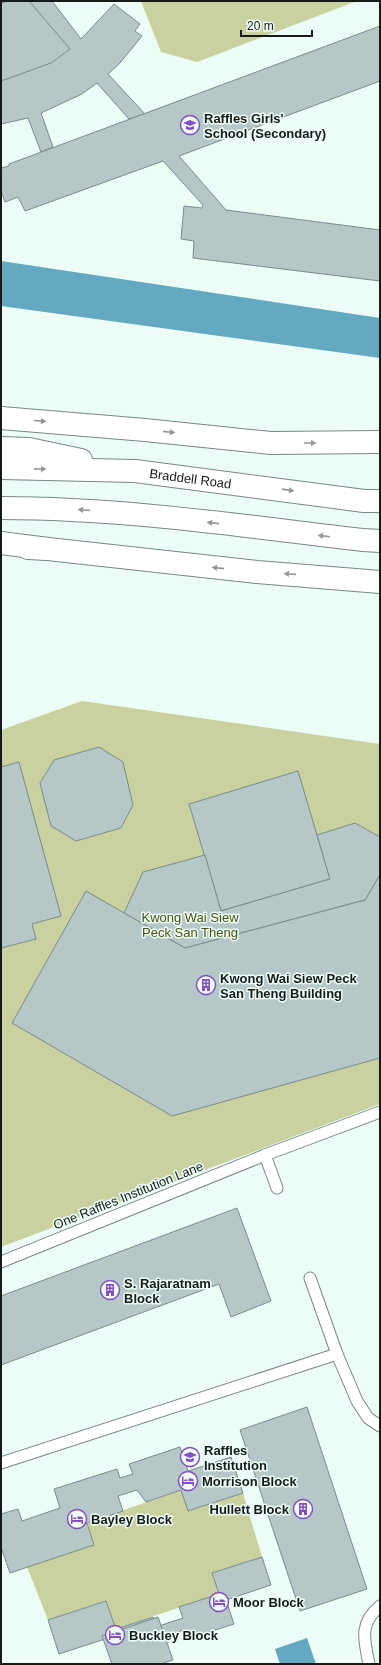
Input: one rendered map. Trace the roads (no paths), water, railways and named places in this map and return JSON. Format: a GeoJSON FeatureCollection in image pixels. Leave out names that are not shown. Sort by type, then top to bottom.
{"type":"FeatureCollection","features":[{"type":"Feature","properties":{"kind":"main road"},"geometry":{"type":"LineString","coordinates":[[1,418],[145,430],[271,443],[380,442]]}},
{"type":"Feature","properties":{"kind":"main road"},"geometry":{"type":"LineString","coordinates":[[1,448],[29,449],[135,471]]}},
{"type":"Feature","properties":{"kind":"main road","name":"Braddell Road"},"geometry":{"type":"LineString","coordinates":[[1,468],[135,471],[364,501],[380,501]]}},
{"type":"Feature","properties":{"kind":"main road"},"geometry":{"type":"LineString","coordinates":[[1,508],[49,508],[134,514],[380,541]]}},
{"type":"Feature","properties":{"kind":"main road"},"geometry":{"type":"LineString","coordinates":[[1,543],[257,572],[380,582]]}},
{"type":"Feature","properties":{"kind":"main road"},"geometry":{"type":"LineString","coordinates":[[1,548],[48,549]]}},
{"type":"Feature","properties":{"kind":"lane","name":"One Raffles Institution Lane"},"geometry":{"type":"LineString","coordinates":[[1,1262],[265,1155],[380,1112]]}},
{"type":"Feature","properties":{"kind":"lane"},"geometry":{"type":"LineString","coordinates":[[265,1155],[277,1188]]}},
{"type":"Feature","properties":{"kind":"lane"},"geometry":{"type":"LineString","coordinates":[[310,1278],[337,1354],[357,1401],[368,1418],[380,1426]]}},
{"type":"Feature","properties":{"kind":"lane"},"geometry":{"type":"LineString","coordinates":[[1,1463],[337,1354]]}},
{"type":"Feature","properties":{"kind":"lane"},"geometry":{"type":"LineString","coordinates":[[369,1664],[364,1642],[366,1622],[373,1611],[380,1606]]}},
{"type":"Feature","properties":{"kind":"water"},"geometry":{"type":"Polygon","coordinates":[[[1,261],[380,318],[380,358],[1,306],[1,261]]]}},
{"type":"Feature","properties":{"kind":"water"},"geometry":{"type":"Polygon","coordinates":[[[307,1638],[316,1664],[280,1664],[275,1649],[307,1638]]]}},
{"type":"Feature","properties":{"kind":"place","name":"Raffles Girls' School (Secondary)"},"geometry":{"type":"Point","coordinates":[190,125]}},
{"type":"Feature","properties":{"kind":"place","name":"Kwong Wai Siew Peck San Theng Building"},"geometry":{"type":"Point","coordinates":[206,985]}},
{"type":"Feature","properties":{"kind":"place","name":"S. Rajaratnam Block"},"geometry":{"type":"Point","coordinates":[110,1290]}},
{"type":"Feature","properties":{"kind":"place","name":"Raffles Institution"},"geometry":{"type":"Point","coordinates":[190,1457]}},
{"type":"Feature","properties":{"kind":"place","name":"Morrison Block"},"geometry":{"type":"Point","coordinates":[188,1481]}},
{"type":"Feature","properties":{"kind":"place","name":"Hullett Block"},"geometry":{"type":"Point","coordinates":[303,1509]}},
{"type":"Feature","properties":{"kind":"place","name":"Bayley Block"},"geometry":{"type":"Point","coordinates":[77,1519]}},
{"type":"Feature","properties":{"kind":"place","name":"Moor Block"},"geometry":{"type":"Point","coordinates":[219,1602]}},
{"type":"Feature","properties":{"kind":"place","name":"Buckley Block"},"geometry":{"type":"Point","coordinates":[115,1635]}},
{"type":"Feature","properties":{"kind":"park label","name":"Kwong Wai Siew Peck San Theng"},"geometry":{"type":"Point","coordinates":[190,924]}}]}
